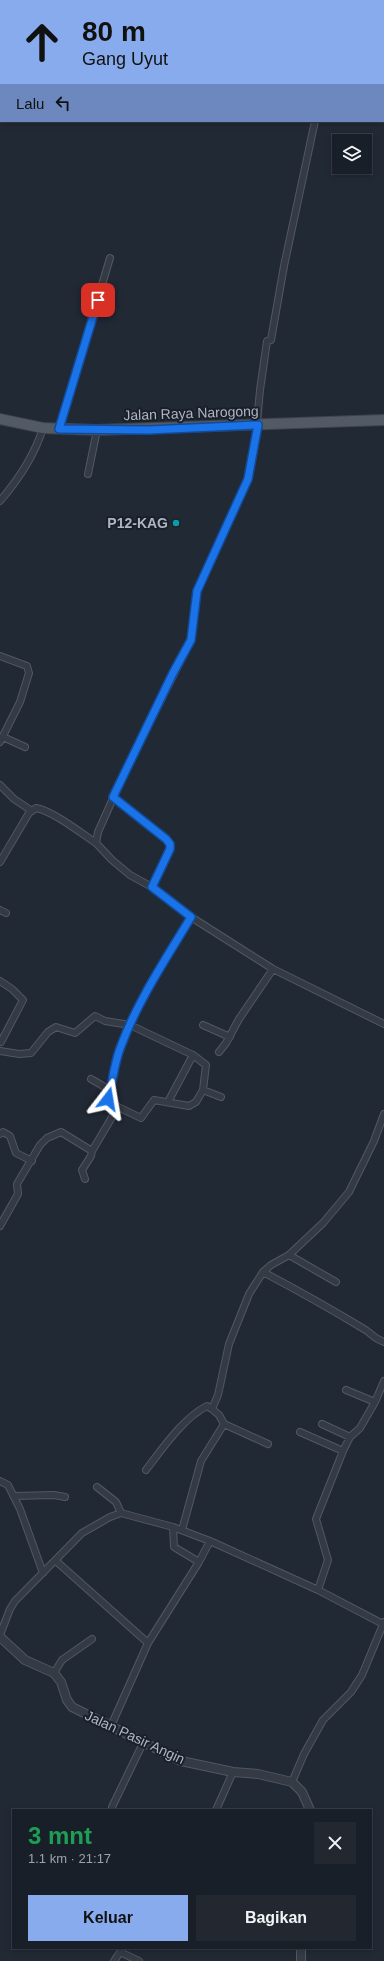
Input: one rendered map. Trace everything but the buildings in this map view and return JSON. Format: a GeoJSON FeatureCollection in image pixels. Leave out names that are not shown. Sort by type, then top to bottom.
{"type":"FeatureCollection","features":[{"type":"Feature","properties":{"kind":"main road","name":"Jalan Raya Narogong"},"geometry":{"type":"LineString","coordinates":[[0,419],[43,428],[97,430],[384,420]]}},
{"type":"Feature","properties":{"kind":"street"},"geometry":{"type":"LineString","coordinates":[[96,843],[98,832],[113,797],[173,673],[191,640],[197,591],[248,479],[258,425],[260,390],[268,341],[271,340],[284,266],[315,122]]}},
{"type":"Feature","properties":{"kind":"street"},"geometry":{"type":"LineString","coordinates":[[59,429],[110,258]]}},
{"type":"Feature","properties":{"kind":"street"},"geometry":{"type":"LineString","coordinates":[[0,501],[12,487],[39,441],[43,428]]}},
{"type":"Feature","properties":{"kind":"street"},"geometry":{"type":"LineString","coordinates":[[88,474],[97,430]]}},
{"type":"Feature","properties":{"kind":"street"},"geometry":{"type":"LineString","coordinates":[[0,656],[27,666],[29,672],[20,702],[1,739],[26,747]]}},
{"type":"Feature","properties":{"kind":"street"},"geometry":{"type":"LineString","coordinates":[[0,785],[14,799],[32,811]]}},
{"type":"Feature","properties":{"kind":"street"},"geometry":{"type":"LineString","coordinates":[[113,797],[166,839],[170,844],[170,849],[152,887]]}},
{"type":"Feature","properties":{"kind":"street"},"geometry":{"type":"LineString","coordinates":[[0,862],[26,817],[36,808],[41,809],[96,843],[112,860],[130,875],[152,887],[191,917],[273,969],[384,1024]]}},
{"type":"Feature","properties":{"kind":"street"},"geometry":{"type":"LineString","coordinates":[[0,981],[12,988],[23,1000],[0,1042],[2,1045],[0,1051],[19,1054],[31,1053],[48,1032],[56,1027],[75,1033],[95,1016],[105,1021],[130,1025],[193,1055],[206,1065],[203,1090],[196,1102],[189,1106],[154,1100],[141,1118],[118,1107],[108,1099],[114,1068],[130,1025],[148,989],[191,917]]}},
{"type":"Feature","properties":{"kind":"street"},"geometry":{"type":"LineString","coordinates":[[219,1052],[273,969]]}},
{"type":"Feature","properties":{"kind":"street"},"geometry":{"type":"LineString","coordinates":[[203,1025],[230,1037]]}},
{"type":"Feature","properties":{"kind":"street"},"geometry":{"type":"LineString","coordinates":[[168,1102],[193,1055]]}},
{"type":"Feature","properties":{"kind":"street"},"geometry":{"type":"LineString","coordinates":[[91,1079],[110,1090]]}},
{"type":"Feature","properties":{"kind":"street"},"geometry":{"type":"LineString","coordinates":[[203,1090],[221,1097]]}},
{"type":"Feature","properties":{"kind":"street"},"geometry":{"type":"LineString","coordinates":[[86,1179],[82,1170],[92,1155],[92,1150],[118,1107]]}},
{"type":"Feature","properties":{"kind":"street"},"geometry":{"type":"LineString","coordinates":[[212,1409],[218,1395],[228,1344],[249,1294],[263,1272],[271,1264],[289,1255],[324,1223],[349,1192],[374,1141],[384,1114]]}},
{"type":"Feature","properties":{"kind":"street"},"geometry":{"type":"LineString","coordinates":[[0,1134],[3,1132],[10,1136],[16,1153],[32,1161]]}},
{"type":"Feature","properties":{"kind":"street"},"geometry":{"type":"LineString","coordinates":[[0,1226],[18,1194],[17,1184],[44,1140],[62,1132],[92,1150]]}},
{"type":"Feature","properties":{"kind":"street"},"geometry":{"type":"LineString","coordinates":[[289,1255],[336,1282]]}},
{"type":"Feature","properties":{"kind":"street"},"geometry":{"type":"LineString","coordinates":[[263,1272],[312,1298],[366,1330],[375,1339],[384,1342]]}},
{"type":"Feature","properties":{"kind":"street"},"geometry":{"type":"LineString","coordinates":[[318,1590],[328,1560],[316,1519],[343,1451],[350,1437],[360,1428],[376,1402],[384,1381]]}},
{"type":"Feature","properties":{"kind":"street"},"geometry":{"type":"LineString","coordinates":[[346,1390],[376,1402]]}},
{"type":"Feature","properties":{"kind":"street"},"geometry":{"type":"LineString","coordinates":[[146,1470],[173,1436],[199,1410],[206,1406],[219,1415],[224,1424],[268,1444]]}},
{"type":"Feature","properties":{"kind":"street"},"geometry":{"type":"LineString","coordinates":[[182,1530],[201,1461],[224,1424]]}},
{"type":"Feature","properties":{"kind":"street"},"geometry":{"type":"LineString","coordinates":[[322,1424],[350,1437]]}},
{"type":"Feature","properties":{"kind":"street"},"geometry":{"type":"LineString","coordinates":[[300,1432],[343,1451]]}},
{"type":"Feature","properties":{"kind":"street"},"geometry":{"type":"LineString","coordinates":[[0,1481],[8,1485],[14,1496],[27,1526],[43,1573]]}},
{"type":"Feature","properties":{"kind":"street"},"geometry":{"type":"LineString","coordinates":[[97,1487],[116,1502],[121,1513]]}},
{"type":"Feature","properties":{"kind":"street"},"geometry":{"type":"LineString","coordinates":[[14,1496],[54,1495],[65,1497]]}},
{"type":"Feature","properties":{"kind":"street"},"geometry":{"type":"LineString","coordinates":[[92,1639],[62,1660],[54,1673],[25,1660],[0,1636],[10,1609],[16,1600],[82,1533],[110,1517],[121,1513],[173,1527],[210,1541],[318,1590],[383,1623],[362,1675],[352,1692],[323,1720],[304,1754],[292,1782],[302,1792],[310,1809]]}},
{"type":"Feature","properties":{"kind":"street"},"geometry":{"type":"LineString","coordinates":[[173,1527],[174,1547],[199,1562]]}},
{"type":"Feature","properties":{"kind":"street"},"geometry":{"type":"LineString","coordinates":[[111,1726],[148,1643],[199,1562],[210,1541]]}},
{"type":"Feature","properties":{"kind":"street"},"geometry":{"type":"LineString","coordinates":[[56,1561],[148,1643]]}},
{"type":"Feature","properties":{"kind":"street","name":"Jalan Pasir Angin"},"geometry":{"type":"LineString","coordinates":[[54,1673],[61,1682],[67,1700],[72,1707],[181,1761],[232,1772],[258,1774],[292,1782]]}},
{"type":"Feature","properties":{"kind":"street"},"geometry":{"type":"LineString","coordinates":[[113,1809],[112,1807],[143,1743]]}},
{"type":"Feature","properties":{"kind":"street"},"geometry":{"type":"LineString","coordinates":[[216,1809],[232,1772]]}},
{"type":"Feature","properties":{"kind":"street"},"geometry":{"type":"LineString","coordinates":[[301,1949],[301,1961]]}},
{"type":"Feature","properties":{"kind":"street"},"geometry":{"type":"LineString","coordinates":[[114,1961],[121,1950],[139,1961]]}},
{"type":"Feature","properties":{"kind":"place","name":"P12-KAG"},"geometry":{"type":"Point","coordinates":[176,523]}},
{"type":"Feature","properties":{"kind":"route"},"geometry":{"type":"LineString","coordinates":[[98,300],[59,429],[149,430],[258,425],[248,479],[197,591],[191,640],[173,673],[113,797],[166,839],[170,844],[170,849],[152,887],[191,917],[148,989],[130,1025],[121,1045],[114,1068],[108,1099]]}}]}
